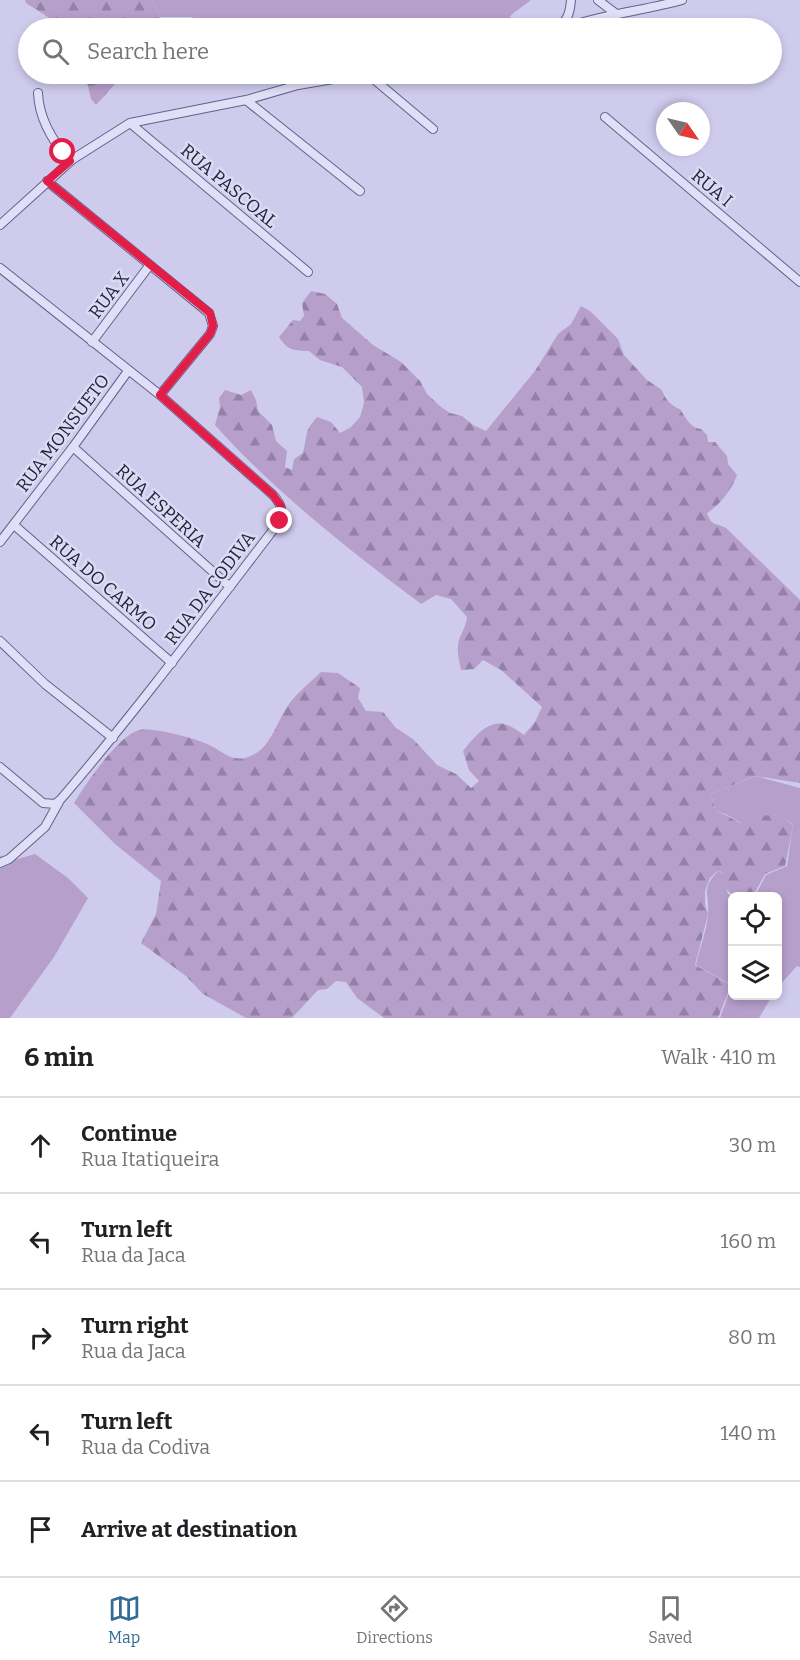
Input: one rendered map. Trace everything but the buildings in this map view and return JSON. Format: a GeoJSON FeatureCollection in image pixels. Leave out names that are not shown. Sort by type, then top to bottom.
{"type":"FeatureCollection","features":[{"type":"Feature","properties":{"kind":"street"},"geometry":{"type":"LineString","coordinates":[[567,18],[571,0]]}},
{"type":"Feature","properties":{"kind":"street"},"geometry":{"type":"LineString","coordinates":[[598,0],[615,13]]}},
{"type":"Feature","properties":{"kind":"street"},"geometry":{"type":"LineString","coordinates":[[598,18],[615,13],[650,9],[682,0]]}},
{"type":"Feature","properties":{"kind":"street"},"geometry":{"type":"LineString","coordinates":[[0,225],[70,161],[130,123],[246,100],[306,84]]}},
{"type":"Feature","properties":{"kind":"street"},"geometry":{"type":"LineString","coordinates":[[380,84],[433,129]]}},
{"type":"Feature","properties":{"kind":"street"},"geometry":{"type":"LineString","coordinates":[[38,93],[39,109],[47,128],[70,161]]}},
{"type":"Feature","properties":{"kind":"street"},"geometry":{"type":"LineString","coordinates":[[246,100],[360,190]]}},
{"type":"Feature","properties":{"kind":"street","name":"RUA I"},"geometry":{"type":"LineString","coordinates":[[605,117],[800,282]]}},
{"type":"Feature","properties":{"kind":"street","name":"RUA PASCOAL"},"geometry":{"type":"LineString","coordinates":[[130,123],[308,272]]}},
{"type":"Feature","properties":{"kind":"street"},"geometry":{"type":"LineString","coordinates":[[47,181],[149,266],[210,313],[213,320],[210,334],[160,395]]}},
{"type":"Feature","properties":{"kind":"street","name":"RUA X"},"geometry":{"type":"LineString","coordinates":[[92,342],[149,266]]}},
{"type":"Feature","properties":{"kind":"street","name":"RUA DA CODIVA"},"geometry":{"type":"LineString","coordinates":[[0,268],[160,395],[273,495],[281,506],[280,521],[113,738],[61,799],[45,827],[9,859],[0,863]]}},
{"type":"Feature","properties":{"kind":"street","name":"RUA MONSUETO"},"geometry":{"type":"LineString","coordinates":[[0,542],[128,371]]}},
{"type":"Feature","properties":{"kind":"street","name":"RUA ESPERIA"},"geometry":{"type":"LineString","coordinates":[[73,447],[230,587]]}},
{"type":"Feature","properties":{"kind":"street","name":"RUA DO CARMO"},"geometry":{"type":"LineString","coordinates":[[14,525],[172,663]]}},
{"type":"Feature","properties":{"kind":"street"},"geometry":{"type":"LineString","coordinates":[[0,641],[45,684],[113,738]]}},
{"type":"Feature","properties":{"kind":"street"},"geometry":{"type":"LineString","coordinates":[[0,767],[43,804],[55,804],[61,799]]}},
{"type":"Feature","properties":{"kind":"green space"},"geometry":{"type":"Polygon","coordinates":[[[25,0],[152,0],[160,18],[49,18],[26,3],[25,0]]]}},
{"type":"Feature","properties":{"kind":"green space"},"geometry":{"type":"Polygon","coordinates":[[[152,0],[531,0],[510,18],[160,17],[152,0]]]}},
{"type":"Feature","properties":{"kind":"green space"},"geometry":{"type":"Polygon","coordinates":[[[87,84],[115,84],[96,105],[91,99],[87,84]]]}},
{"type":"Feature","properties":{"kind":"green space"},"geometry":{"type":"Polygon","coordinates":[[[311,291],[325,294],[337,304],[342,318],[373,345],[401,362],[420,381],[427,394],[441,407],[450,413],[462,416],[473,425],[486,431],[535,371],[558,334],[571,324],[581,306],[590,311],[618,339],[624,355],[647,380],[662,390],[669,402],[680,409],[691,425],[701,429],[707,435],[708,442],[715,442],[727,456],[728,464],[737,475],[725,496],[707,513],[709,517],[712,522],[726,528],[800,600],[800,783],[755,776],[711,794],[716,812],[740,823],[761,816],[775,815],[787,820],[793,826],[785,866],[765,874],[755,892],[730,892],[725,888],[722,872],[717,871],[710,878],[705,891],[705,905],[708,914],[695,965],[728,983],[728,993],[718,1018],[384,1018],[357,998],[346,982],[336,981],[327,989],[318,990],[292,1018],[246,1018],[203,994],[186,976],[141,943],[156,914],[161,881],[115,844],[74,803],[103,761],[132,734],[146,729],[184,736],[231,757],[248,757],[268,742],[284,711],[296,695],[321,672],[338,673],[360,688],[358,698],[366,711],[383,712],[396,728],[413,739],[437,765],[456,774],[471,788],[479,781],[469,770],[463,751],[471,741],[494,724],[509,726],[524,735],[535,722],[542,707],[501,670],[483,660],[474,669],[461,670],[458,644],[467,617],[451,599],[436,595],[421,604],[288,497],[215,425],[220,407],[219,398],[225,390],[241,395],[251,390],[258,411],[272,425],[276,441],[287,451],[285,467],[292,470],[294,459],[303,453],[308,431],[317,417],[331,422],[340,433],[351,427],[360,417],[364,403],[362,387],[342,367],[320,360],[309,351],[291,349],[279,337],[293,320],[300,321],[304,316],[302,303],[311,291]]]}},
{"type":"Feature","properties":{"kind":"green space"},"geometry":{"type":"Polygon","coordinates":[[[756,776],[800,788],[800,967],[797,966],[782,983],[782,892],[757,892],[766,875],[787,866],[793,825],[775,816],[761,817],[741,823],[726,814],[716,812],[711,794],[756,776]]]}},
{"type":"Feature","properties":{"kind":"green space"},"geometry":{"type":"Polygon","coordinates":[[[35,854],[68,878],[88,898],[54,957],[10,1018],[0,1018],[0,856],[14,860],[35,854]]]}},
{"type":"Feature","properties":{"kind":"green space"},"geometry":{"type":"Polygon","coordinates":[[[718,871],[722,873],[728,894],[728,983],[696,965],[705,933],[708,907],[707,888],[718,871]]]}},
{"type":"Feature","properties":{"kind":"green space"},"geometry":{"type":"Polygon","coordinates":[[[728,996],[728,1000],[770,1000],[759,1018],[720,1018],[728,996]]]}},
{"type":"Feature","properties":{"kind":"route"},"geometry":{"type":"LineString","coordinates":[[63,152],[70,161],[47,181],[149,266],[210,313],[213,320],[210,334],[160,395],[273,495],[281,506],[280,521]]}}]}
